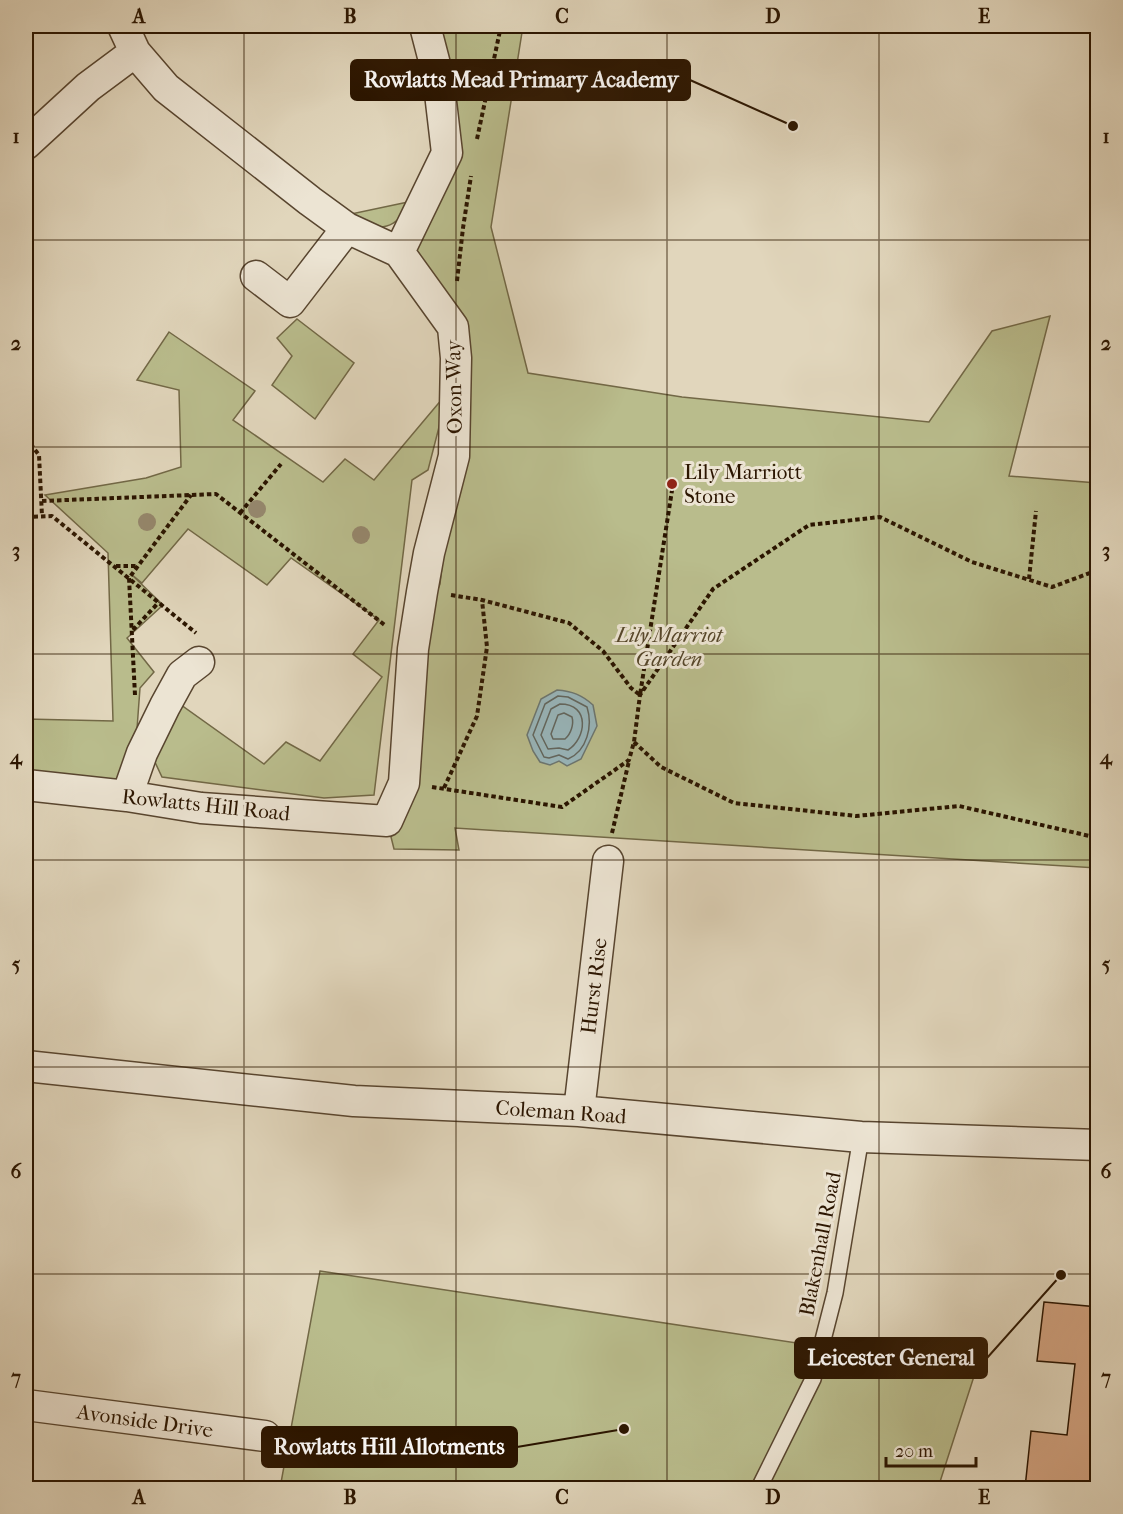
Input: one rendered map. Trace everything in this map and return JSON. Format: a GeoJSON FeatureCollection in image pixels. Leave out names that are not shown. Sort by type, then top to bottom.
{"type":"FeatureCollection","features":[{"type":"Feature","properties":{"kind":"street","name":"Oxon Way"},"geometry":{"type":"LineString","coordinates":[[123,26],[135,52],[166,88],[347,228],[399,252],[453,327],[456,358],[454,456],[429,554],[413,649],[404,783],[387,821]]}},
{"type":"Feature","properties":{"kind":"street"},"geometry":{"type":"LineString","coordinates":[[399,252],[447,153],[438,76],[425,26]]}},
{"type":"Feature","properties":{"kind":"street"},"geometry":{"type":"LineString","coordinates":[[26,144],[88,87],[135,52]]}},
{"type":"Feature","properties":{"kind":"street"},"geometry":{"type":"LineString","coordinates":[[256,276],[290,302],[347,228]]}},
{"type":"Feature","properties":{"kind":"street"},"geometry":{"type":"LineString","coordinates":[[127,796],[142,753],[165,706],[182,675],[199,662]]}},
{"type":"Feature","properties":{"kind":"street","name":"Rowlatts Hill Road"},"geometry":{"type":"LineString","coordinates":[[26,785],[127,796],[201,808],[387,821]]}},
{"type":"Feature","properties":{"kind":"street","name":"Hurst Rise"},"geometry":{"type":"LineString","coordinates":[[579,1111],[608,861]]}},
{"type":"Feature","properties":{"kind":"street","name":"Coleman Road"},"geometry":{"type":"LineString","coordinates":[[26,1066],[354,1101],[579,1111],[861,1137],[1098,1145]]}},
{"type":"Feature","properties":{"kind":"street","name":"Avonside Drive"},"geometry":{"type":"LineString","coordinates":[[26,1405],[265,1436]]}},
{"type":"Feature","properties":{"kind":"lane","name":"Blakenhall Road"},"geometry":{"type":"LineString","coordinates":[[759,1488],[813,1379],[835,1293],[861,1137]]}},
{"type":"Feature","properties":{"kind":"path"},"geometry":{"type":"LineString","coordinates":[[476,149],[501,26]]}},
{"type":"Feature","properties":{"kind":"path"},"geometry":{"type":"LineString","coordinates":[[453,327],[463,228],[472,171]]}},
{"type":"Feature","properties":{"kind":"path"},"geometry":{"type":"LineString","coordinates":[[26,438],[39,455],[42,516]]}},
{"type":"Feature","properties":{"kind":"path"},"geometry":{"type":"LineString","coordinates":[[240,513],[281,464]]}},
{"type":"Feature","properties":{"kind":"path"},"geometry":{"type":"LineString","coordinates":[[608,861],[608,847],[634,742],[673,484]]}},
{"type":"Feature","properties":{"kind":"path"},"geometry":{"type":"LineString","coordinates":[[42,501],[216,494],[413,649]]}},
{"type":"Feature","properties":{"kind":"path"},"geometry":{"type":"LineString","coordinates":[[136,702],[129,578],[191,495]]}},
{"type":"Feature","properties":{"kind":"path"},"geometry":{"type":"LineString","coordinates":[[1029,579],[1036,511]]}},
{"type":"Feature","properties":{"kind":"path"},"geometry":{"type":"LineString","coordinates":[[26,517],[52,516],[213,646],[199,662]]}},
{"type":"Feature","properties":{"kind":"path"},"geometry":{"type":"LineString","coordinates":[[640,695],[713,589],[809,525],[880,517],[972,562],[1052,587],[1098,570]]}},
{"type":"Feature","properties":{"kind":"path"},"geometry":{"type":"LineString","coordinates":[[115,566],[139,566]]}},
{"type":"Feature","properties":{"kind":"path"},"geometry":{"type":"LineString","coordinates":[[444,788],[477,716],[486,647],[482,600],[569,623],[603,651],[631,688],[640,695]]}},
{"type":"Feature","properties":{"kind":"path"},"geometry":{"type":"LineString","coordinates":[[132,630],[159,602]]}},
{"type":"Feature","properties":{"kind":"path"},"geometry":{"type":"LineString","coordinates":[[634,742],[661,767],[734,803],[856,816],[959,806],[1098,838]]}},
{"type":"Feature","properties":{"kind":"path"},"geometry":{"type":"LineString","coordinates":[[404,783],[562,807],[629,760]]}},
{"type":"Feature","properties":{"kind":"green space","name":"Lily Marriot Garden"},"geometry":{"type":"Polygon","coordinates":[[[425,26],[523,26],[491,227],[528,373],[682,397],[929,422],[992,331],[1050,316],[1009,476],[1097,483],[1097,868],[455,828],[459,850],[394,849],[387,821],[413,649],[440,584],[454,456],[456,358],[399,252],[447,153],[425,26]]]}},
{"type":"Feature","properties":{"kind":"green space"},"geometry":{"type":"Polygon","coordinates":[[[408,202],[403,214],[388,226],[375,226],[351,214],[408,202]]]}},
{"type":"Feature","properties":{"kind":"green space"},"geometry":{"type":"Polygon","coordinates":[[[297,319],[354,363],[315,419],[272,385],[292,356],[277,338],[297,319]]]}},
{"type":"Feature","properties":{"kind":"green space"},"geometry":{"type":"Polygon","coordinates":[[[169,332],[255,391],[233,420],[323,482],[345,459],[374,480],[448,392],[428,470],[412,480],[374,795],[324,798],[162,777],[153,758],[174,700],[264,764],[286,742],[320,761],[382,677],[353,654],[379,620],[291,558],[267,585],[188,529],[142,583],[131,574],[163,605],[127,638],[154,672],[140,688],[135,756],[127,796],[26,785],[26,719],[113,721],[108,553],[45,495],[146,478],[181,467],[179,390],[137,380],[169,332]]]}},
{"type":"Feature","properties":{"kind":"green space"},"geometry":{"type":"Polygon","coordinates":[[[320,1271],[976,1370],[938,1488],[280,1488],[320,1271]]]}},
{"type":"Feature","properties":{"kind":"water"},"geometry":{"type":"Polygon","coordinates":[[[557,690],[576,694],[593,705],[597,726],[581,759],[567,766],[559,761],[550,765],[540,762],[527,735],[541,699],[557,690]]]}},
{"type":"Feature","properties":{"kind":"building"},"geometry":{"type":"Polygon","coordinates":[[[1044,1302],[1098,1307],[1098,1488],[1025,1488],[1031,1431],[1067,1435],[1075,1364],[1037,1361],[1044,1302]]]}},
{"type":"Feature","properties":{"kind":"place","name":"Rowlatts Mead Primary Academy"},"geometry":{"type":"Point","coordinates":[793,126]}},
{"type":"Feature","properties":{"kind":"place","name":"Lily Marriott Stone"},"geometry":{"type":"Point","coordinates":[672,484]}},
{"type":"Feature","properties":{"kind":"place","name":"Leicester General"},"geometry":{"type":"Point","coordinates":[1061,1275]}},
{"type":"Feature","properties":{"kind":"place","name":"Rowlatts Hill Allotments"},"geometry":{"type":"Point","coordinates":[624,1429]}}]}
